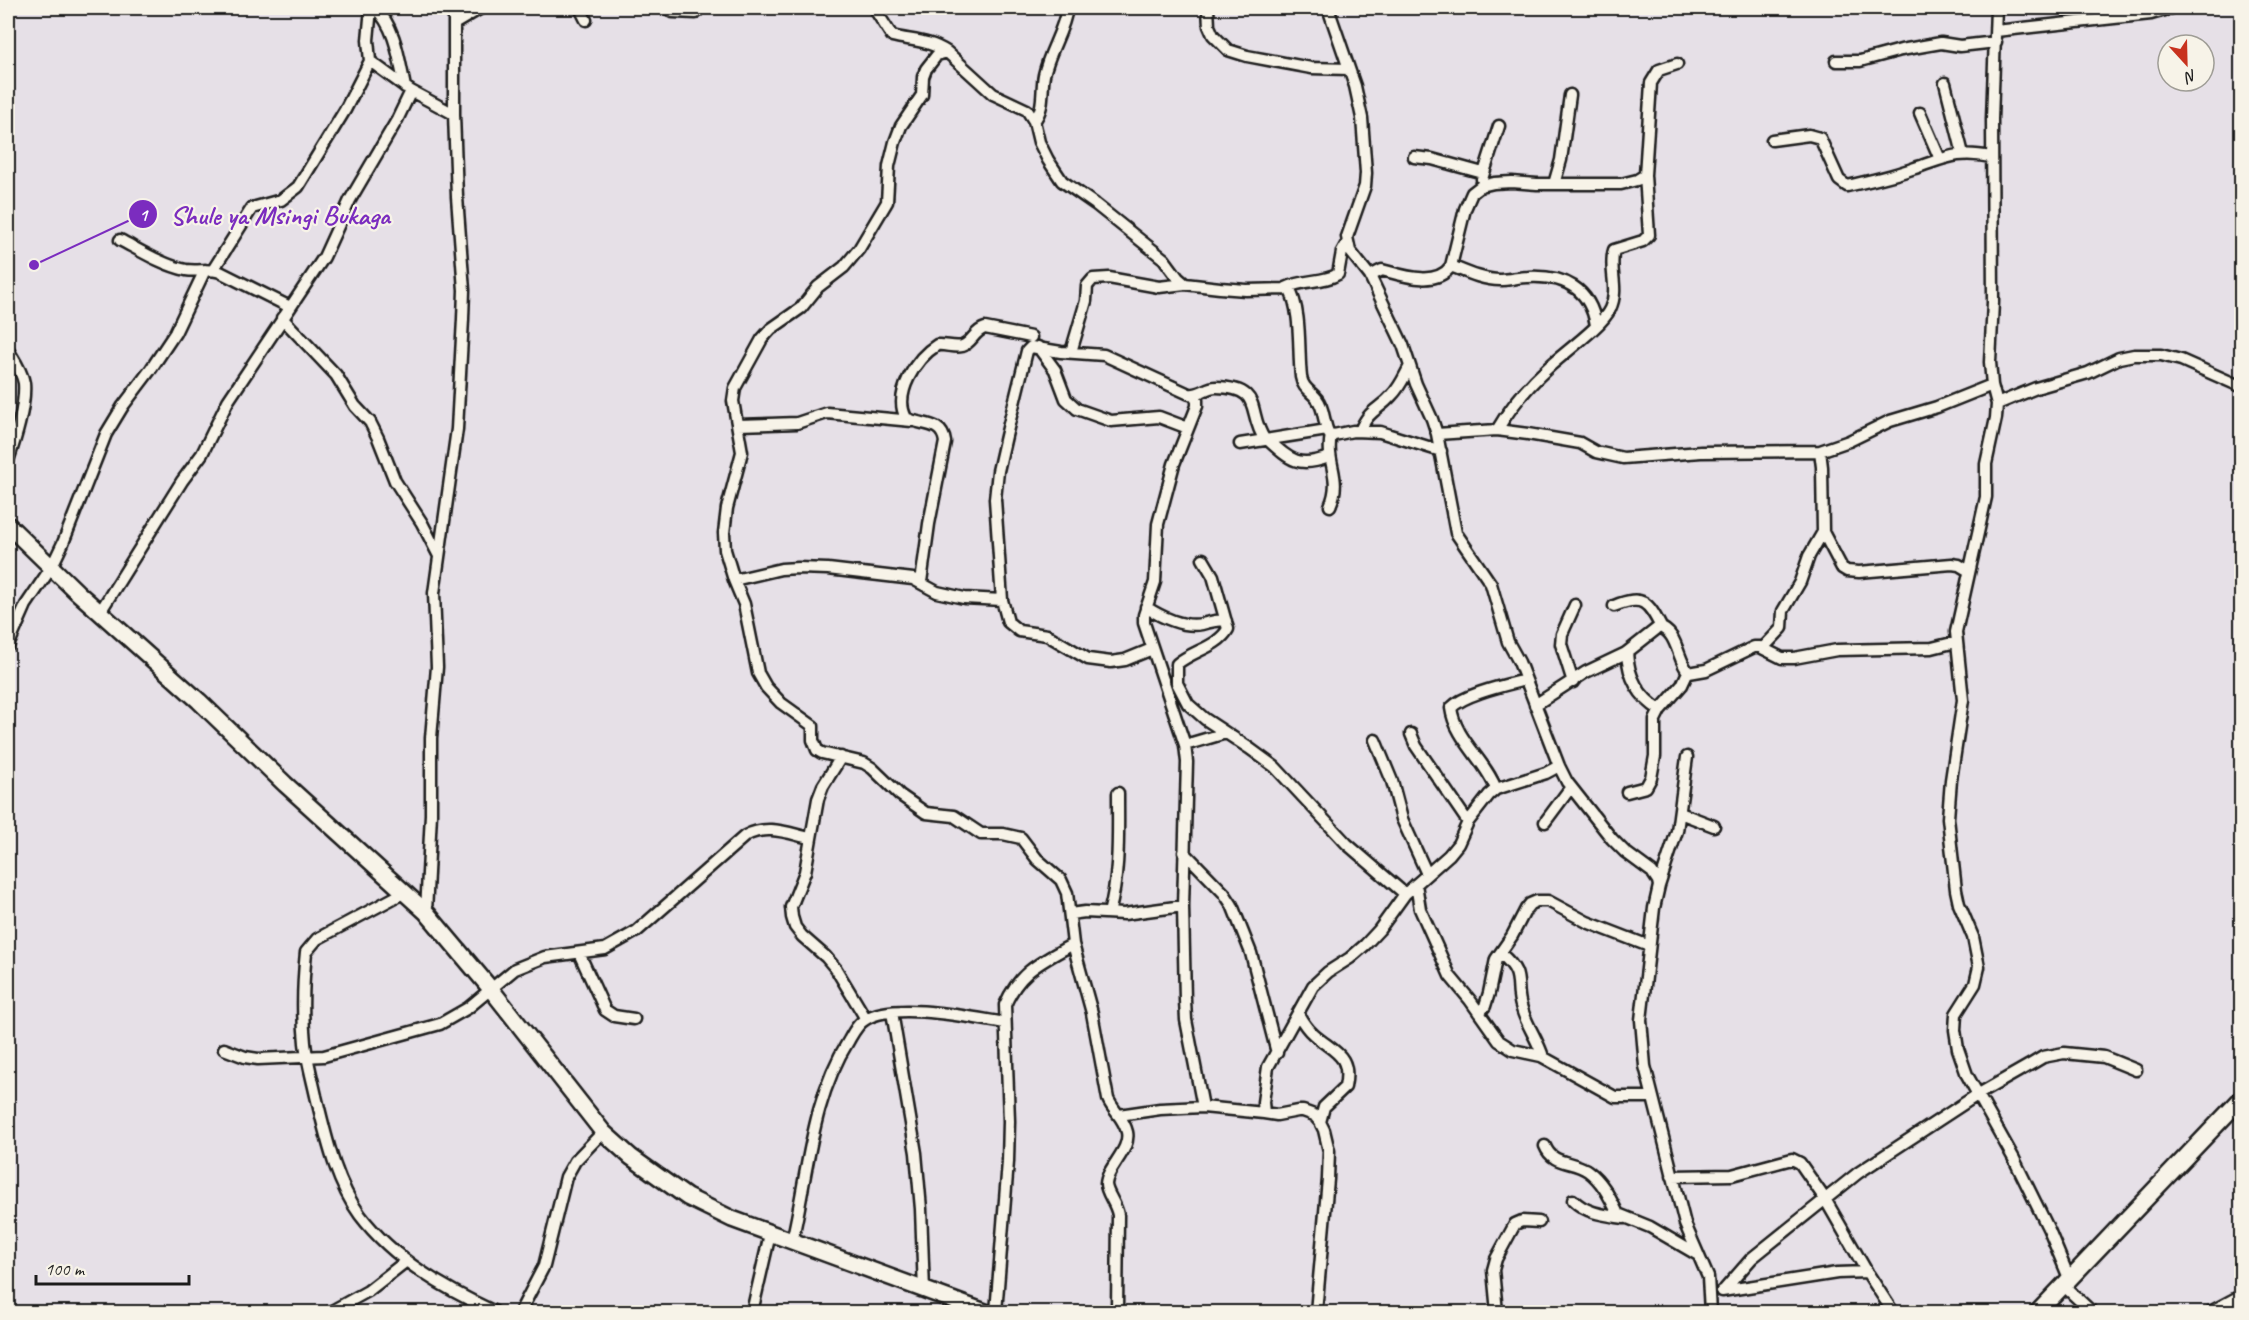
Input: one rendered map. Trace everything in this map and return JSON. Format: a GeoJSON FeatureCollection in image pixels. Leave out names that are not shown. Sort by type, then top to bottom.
{"type":"FeatureCollection","features":[{"type":"Feature","properties":{"kind":"street"},"geometry":{"type":"LineString","coordinates":[[8,646],[26,605],[51,568],[84,493],[106,434],[123,406],[176,333],[209,270],[252,208],[281,200],[298,187],[345,110],[370,61],[368,52],[373,8]]}},
{"type":"Feature","properties":{"kind":"street"},"geometry":{"type":"LineString","coordinates":[[100,612],[182,481],[202,454],[228,401],[324,257],[350,200],[397,120],[408,89],[388,23],[373,8]]}},
{"type":"Feature","properties":{"kind":"street"},"geometry":{"type":"LineString","coordinates":[[426,912],[431,814],[431,738],[437,667],[434,593],[457,429],[464,290],[454,114],[454,8]]}},
{"type":"Feature","properties":{"kind":"street"},"geometry":{"type":"LineString","coordinates":[[454,24],[481,8]]}},
{"type":"Feature","properties":{"kind":"street"},"geometry":{"type":"LineString","coordinates":[[580,8],[586,20]]}},
{"type":"Feature","properties":{"kind":"street"},"geometry":{"type":"LineString","coordinates":[[667,8],[673,12],[696,13]]}},
{"type":"Feature","properties":{"kind":"street"},"geometry":{"type":"LineString","coordinates":[[874,8],[892,36],[936,45],[993,94],[1027,110],[1034,121],[1039,142],[1047,160],[1062,181],[1164,259],[1185,284]]}},
{"type":"Feature","properties":{"kind":"street"},"geometry":{"type":"LineString","coordinates":[[1034,121],[1040,110],[1046,65],[1063,27],[1067,8]]}},
{"type":"Feature","properties":{"kind":"street"},"geometry":{"type":"LineString","coordinates":[[1208,8],[1209,26],[1213,35],[1228,50],[1247,56],[1311,68],[1349,69]]}},
{"type":"Feature","properties":{"kind":"street"},"geometry":{"type":"LineString","coordinates":[[1328,8],[1360,106],[1366,173],[1365,186],[1347,237],[1347,243],[1350,251],[1370,276],[1403,345],[1422,399],[1432,419],[1441,451],[1456,533],[1491,584],[1508,642],[1526,680],[1558,766],[1571,787],[1624,852],[1652,872],[1659,886]]}},
{"type":"Feature","properties":{"kind":"street"},"geometry":{"type":"LineString","coordinates":[[1996,8],[1991,157],[1993,302],[1990,362],[1992,385],[1997,404],[1986,464],[1986,497],[1956,642],[1963,700],[1951,780],[1948,818],[1956,890],[1959,904],[1976,946],[1979,967],[1975,984],[1956,1014],[1955,1030],[1958,1049],[1977,1095],[2014,1159],[2049,1230],[2066,1282],[2091,1312]]}},
{"type":"Feature","properties":{"kind":"street"},"geometry":{"type":"LineString","coordinates":[[1836,61],[1860,61],[1901,50],[1941,44],[1959,46],[1996,37],[2151,14],[2172,8]]}},
{"type":"Feature","properties":{"kind":"street"},"geometry":{"type":"LineString","coordinates":[[946,52],[937,55],[926,69],[922,95],[901,126],[895,142],[889,166],[889,193],[884,208],[859,249],[844,267],[818,286],[798,312],[771,329],[762,339],[735,388],[733,401],[742,452],[728,508],[724,533],[725,550],[744,604],[758,673],[766,687],[793,713],[813,726],[813,740],[817,750],[864,763],[900,795],[926,813],[954,816],[981,834],[1003,834],[1022,838],[1037,860],[1061,880],[1067,893],[1073,944],[1092,1013],[1108,1099],[1127,1132],[1127,1138],[1106,1185],[1118,1215],[1117,1312]]}},
{"type":"Feature","properties":{"kind":"street"},"geometry":{"type":"LineString","coordinates":[[370,61],[408,89],[454,114]]}},
{"type":"Feature","properties":{"kind":"street"},"geometry":{"type":"LineString","coordinates":[[1497,430],[1524,391],[1610,310],[1615,279],[1611,259],[1614,250],[1643,241],[1649,236],[1645,174],[1651,83],[1659,70],[1677,64]]}},
{"type":"Feature","properties":{"kind":"street"},"geometry":{"type":"LineString","coordinates":[[1945,83],[1963,154]]}},
{"type":"Feature","properties":{"kind":"street"},"geometry":{"type":"LineString","coordinates":[[1554,184],[1561,160],[1570,95]]}},
{"type":"Feature","properties":{"kind":"street"},"geometry":{"type":"LineString","coordinates":[[1920,113],[1940,159]]}},
{"type":"Feature","properties":{"kind":"street"},"geometry":{"type":"LineString","coordinates":[[1481,186],[1483,173],[1499,126]]}},
{"type":"Feature","properties":{"kind":"street"},"geometry":{"type":"LineString","coordinates":[[1772,140],[1809,135],[1820,138],[1839,180],[1847,186],[1915,168],[1950,155],[1991,157]]}},
{"type":"Feature","properties":{"kind":"street"},"geometry":{"type":"LineString","coordinates":[[1414,157],[1432,159],[1483,173]]}},
{"type":"Feature","properties":{"kind":"street"},"geometry":{"type":"LineString","coordinates":[[1370,276],[1382,270],[1412,279],[1442,274],[1451,266],[1464,209],[1472,193],[1481,186],[1512,182],[1621,183],[1637,180],[1645,174]]}},
{"type":"Feature","properties":{"kind":"street"},"geometry":{"type":"LineString","coordinates":[[120,240],[178,267],[189,270],[209,270],[290,307]]}},
{"type":"Feature","properties":{"kind":"street"},"geometry":{"type":"LineString","coordinates":[[1071,352],[1086,301],[1087,286],[1093,279],[1109,278],[1159,287],[1185,284],[1246,290],[1286,288],[1293,284],[1329,279],[1338,274],[1342,252],[1347,243]]}},
{"type":"Feature","properties":{"kind":"street"},"geometry":{"type":"LineString","coordinates":[[1451,266],[1476,276],[1501,280],[1544,277],[1562,280],[1582,292],[1594,312],[1596,325]]}},
{"type":"Feature","properties":{"kind":"street"},"geometry":{"type":"LineString","coordinates":[[1286,288],[1292,295],[1294,303],[1303,384],[1307,391],[1317,398],[1329,432],[1329,457],[1336,486],[1330,506]]}},
{"type":"Feature","properties":{"kind":"street"},"geometry":{"type":"LineString","coordinates":[[282,318],[336,375],[355,406],[370,422],[395,481],[422,523],[439,556]]}},
{"type":"Feature","properties":{"kind":"street"},"geometry":{"type":"LineString","coordinates":[[912,421],[906,418],[903,411],[905,384],[933,347],[942,344],[962,346],[979,330],[985,328],[1031,337]]}},
{"type":"Feature","properties":{"kind":"street"},"geometry":{"type":"LineString","coordinates":[[1152,650],[1125,660],[1111,662],[1088,659],[1047,635],[1018,631],[1008,622],[1002,600],[996,499],[998,471],[1025,356],[1031,347],[1104,355],[1194,395],[1216,387],[1243,392],[1253,401],[1257,425],[1267,440],[1295,462],[1315,462],[1329,457]]}},
{"type":"Feature","properties":{"kind":"street"},"geometry":{"type":"LineString","coordinates":[[1038,347],[1055,370],[1066,399],[1077,409],[1111,422],[1159,417],[1188,428]]}},
{"type":"Feature","properties":{"kind":"street"},"geometry":{"type":"LineString","coordinates":[[8,350],[19,368],[24,384],[17,433],[8,461]]}},
{"type":"Feature","properties":{"kind":"street"},"geometry":{"type":"LineString","coordinates":[[1997,404],[2036,388],[2088,373],[2119,358],[2134,356],[2161,355],[2181,360],[2241,387]]}},
{"type":"Feature","properties":{"kind":"street"},"geometry":{"type":"LineString","coordinates":[[1360,431],[1368,414],[1390,398],[1410,366]]}},
{"type":"Feature","properties":{"kind":"street"},"geometry":{"type":"LineString","coordinates":[[1437,434],[1497,430],[1562,438],[1580,443],[1596,452],[1623,458],[1701,452],[1820,451],[1849,441],[1890,421],[1937,407],[1992,385]]}},
{"type":"Feature","properties":{"kind":"street"},"geometry":{"type":"LineString","coordinates":[[1194,395],[1197,406],[1174,464],[1158,524],[1155,582],[1146,607],[1144,623],[1185,745],[1183,906],[1186,1020],[1203,1107]]}},
{"type":"Feature","properties":{"kind":"street"},"geometry":{"type":"LineString","coordinates":[[738,425],[797,423],[819,414],[833,412],[937,426],[943,433],[945,442],[929,524],[921,582]]}},
{"type":"Feature","properties":{"kind":"street"},"geometry":{"type":"LineString","coordinates":[[1240,444],[1329,432],[1360,431],[1380,432],[1441,451]]}},
{"type":"Feature","properties":{"kind":"street"},"geometry":{"type":"LineString","coordinates":[[1820,451],[1823,532],[1842,568],[1848,572],[1870,572],[1952,564],[1969,571]]}},
{"type":"Feature","properties":{"kind":"street"},"geometry":{"type":"LineString","coordinates":[[8,525],[51,568],[167,671],[285,784],[426,912],[490,988],[603,1132],[631,1157],[687,1197],[732,1219],[985,1312]]}},
{"type":"Feature","properties":{"kind":"street"},"geometry":{"type":"LineString","coordinates":[[1763,648],[1782,628],[1783,611],[1800,582],[1809,556],[1823,532]]}},
{"type":"Feature","properties":{"kind":"street"},"geometry":{"type":"LineString","coordinates":[[1203,560],[1213,576],[1228,629],[1224,636],[1177,664],[1177,683],[1188,704],[1205,719],[1275,767],[1347,844],[1405,894]]}},
{"type":"Feature","properties":{"kind":"street"},"geometry":{"type":"LineString","coordinates":[[734,580],[798,568],[900,577],[921,582],[937,592],[964,598],[1002,600]]}},
{"type":"Feature","properties":{"kind":"street"},"geometry":{"type":"LineString","coordinates":[[1614,606],[1628,600],[1642,601],[1652,609],[1661,627],[1669,633],[1682,664],[1688,672],[1696,673],[1754,647],[1763,648],[1782,658],[1794,658],[1837,650],[1932,648],[1956,642]]}},
{"type":"Feature","properties":{"kind":"street"},"geometry":{"type":"LineString","coordinates":[[1573,682],[1561,644],[1562,634],[1575,605]]}},
{"type":"Feature","properties":{"kind":"street"},"geometry":{"type":"LineString","coordinates":[[1146,607],[1166,618],[1194,625],[1218,620],[1226,621]]}},
{"type":"Feature","properties":{"kind":"street"},"geometry":{"type":"LineString","coordinates":[[1535,705],[1587,672],[1627,652],[1656,628],[1661,627]]}},
{"type":"Feature","properties":{"kind":"street"},"geometry":{"type":"LineString","coordinates":[[1627,652],[1629,670],[1636,688],[1645,700],[1660,710]]}},
{"type":"Feature","properties":{"kind":"street"},"geometry":{"type":"LineString","coordinates":[[1627,792],[1646,786],[1651,778],[1655,756],[1655,720],[1660,710],[1677,692],[1688,672]]}},
{"type":"Feature","properties":{"kind":"street"},"geometry":{"type":"LineString","coordinates":[[1496,789],[1461,734],[1451,708],[1454,704],[1471,697],[1526,680]]}},
{"type":"Feature","properties":{"kind":"street"},"geometry":{"type":"LineString","coordinates":[[1185,745],[1226,733]]}},
{"type":"Feature","properties":{"kind":"street"},"geometry":{"type":"LineString","coordinates":[[1411,734],[1416,746],[1468,822]]}},
{"type":"Feature","properties":{"kind":"street"},"geometry":{"type":"LineString","coordinates":[[1375,740],[1392,781],[1402,819],[1427,874]]}},
{"type":"Feature","properties":{"kind":"street"},"geometry":{"type":"LineString","coordinates":[[841,757],[823,786],[801,884],[792,907],[792,917],[795,927],[809,945],[826,957],[836,969],[866,1018]]}},
{"type":"Feature","properties":{"kind":"street"},"geometry":{"type":"LineString","coordinates":[[1687,758],[1680,813],[1659,886],[1641,1020],[1645,1066],[1652,1097],[1685,1224],[1708,1277],[1711,1294],[1710,1312]]}},
{"type":"Feature","properties":{"kind":"street"},"geometry":{"type":"LineString","coordinates":[[1264,1113],[1266,1074],[1313,986],[1328,972],[1350,958],[1379,930],[1405,894],[1458,844],[1468,822],[1496,789],[1546,773],[1558,766]]}},
{"type":"Feature","properties":{"kind":"street"},"geometry":{"type":"LineString","coordinates":[[1545,822],[1571,787]]}},
{"type":"Feature","properties":{"kind":"street"},"geometry":{"type":"LineString","coordinates":[[1109,914],[1117,867],[1118,793]]}},
{"type":"Feature","properties":{"kind":"street"},"geometry":{"type":"LineString","coordinates":[[1680,813],[1714,826]]}},
{"type":"Feature","properties":{"kind":"street"},"geometry":{"type":"LineString","coordinates":[[224,1049],[258,1059],[308,1058],[338,1053],[440,1024],[456,1016],[515,969],[535,960],[555,955],[604,949],[638,931],[745,836],[756,830],[767,828],[810,838]]}},
{"type":"Feature","properties":{"kind":"street"},"geometry":{"type":"LineString","coordinates":[[1184,852],[1224,893],[1232,905],[1251,953],[1276,1053]]}},
{"type":"Feature","properties":{"kind":"street"},"geometry":{"type":"LineString","coordinates":[[1416,884],[1420,909],[1450,976],[1505,1046],[1543,1057],[1615,1097],[1652,1097]]}},
{"type":"Feature","properties":{"kind":"street"},"geometry":{"type":"LineString","coordinates":[[405,892],[317,939],[306,952],[304,1017],[308,1058],[329,1145],[346,1191],[361,1216],[405,1262],[495,1312]]}},
{"type":"Feature","properties":{"kind":"street"},"geometry":{"type":"LineString","coordinates":[[1479,1013],[1485,1006],[1496,959],[1512,936],[1526,909],[1537,901],[1548,901],[1587,922],[1650,946]]}},
{"type":"Feature","properties":{"kind":"street"},"geometry":{"type":"LineString","coordinates":[[1070,914],[1135,913],[1183,906]]}},
{"type":"Feature","properties":{"kind":"street"},"geometry":{"type":"LineString","coordinates":[[996,1312],[1008,1162],[1005,1005],[1012,988],[1026,973],[1073,944]]}},
{"type":"Feature","properties":{"kind":"street"},"geometry":{"type":"LineString","coordinates":[[579,953],[605,1010],[614,1016],[634,1019]]}},
{"type":"Feature","properties":{"kind":"street"},"geometry":{"type":"LineString","coordinates":[[1500,954],[1508,960],[1516,973],[1521,1009],[1543,1057]]}},
{"type":"Feature","properties":{"kind":"street"},"geometry":{"type":"LineString","coordinates":[[892,1012],[916,1153],[924,1291]]}},
{"type":"Feature","properties":{"kind":"street"},"geometry":{"type":"LineString","coordinates":[[792,1241],[824,1093],[846,1045],[866,1018],[892,1012],[941,1012],[1005,1023]]}},
{"type":"Feature","properties":{"kind":"street"},"geometry":{"type":"LineString","coordinates":[[1298,1014],[1310,1031],[1341,1056],[1346,1068],[1345,1087],[1324,1107],[1320,1122]]}},
{"type":"Feature","properties":{"kind":"street"},"geometry":{"type":"LineString","coordinates":[[1724,1290],[1752,1258],[1858,1173],[1977,1095],[2043,1058],[2064,1053],[2104,1057],[2136,1070]]}},
{"type":"Feature","properties":{"kind":"street"},"geometry":{"type":"LineString","coordinates":[[2038,1312],[2241,1098]]}},
{"type":"Feature","properties":{"kind":"street"},"geometry":{"type":"LineString","coordinates":[[1119,1115],[1160,1109],[1203,1107],[1277,1115],[1303,1111],[1314,1115],[1320,1122],[1329,1152],[1316,1312]]}},
{"type":"Feature","properties":{"kind":"street"},"geometry":{"type":"LineString","coordinates":[[520,1312],[544,1266],[566,1177],[575,1161],[603,1132]]}},
{"type":"Feature","properties":{"kind":"street"},"geometry":{"type":"LineString","coordinates":[[1545,1146],[1552,1157],[1583,1167],[1594,1176],[1611,1198],[1618,1214],[1624,1218]]}},
{"type":"Feature","properties":{"kind":"street"},"geometry":{"type":"LineString","coordinates":[[1672,1176],[1732,1175],[1792,1159],[1800,1163],[1825,1199],[1893,1312]]}},
{"type":"Feature","properties":{"kind":"street"},"geometry":{"type":"LineString","coordinates":[[1573,1200],[1583,1209],[1593,1213],[1624,1218],[1650,1227],[1698,1255]]}},
{"type":"Feature","properties":{"kind":"street"},"geometry":{"type":"LineString","coordinates":[[1497,1312],[1493,1270],[1496,1259],[1515,1224],[1526,1221],[1539,1222]]}},
{"type":"Feature","properties":{"kind":"street"},"geometry":{"type":"LineString","coordinates":[[752,1312],[770,1234]]}},
{"type":"Feature","properties":{"kind":"street"},"geometry":{"type":"LineString","coordinates":[[330,1312],[368,1291],[405,1262]]}},
{"type":"Feature","properties":{"kind":"street"},"geometry":{"type":"LineString","coordinates":[[1711,1294],[1724,1290],[1837,1273],[1867,1272]]}},
{"type":"Feature","properties":{"kind":"street"},"geometry":{"type":"LineString","coordinates":[[2210,1312],[2241,1295]]}},
{"type":"Feature","properties":{"kind":"place","name":"Shule ya Msingi Bukaga"},"geometry":{"type":"Point","coordinates":[34,265]}}]}
